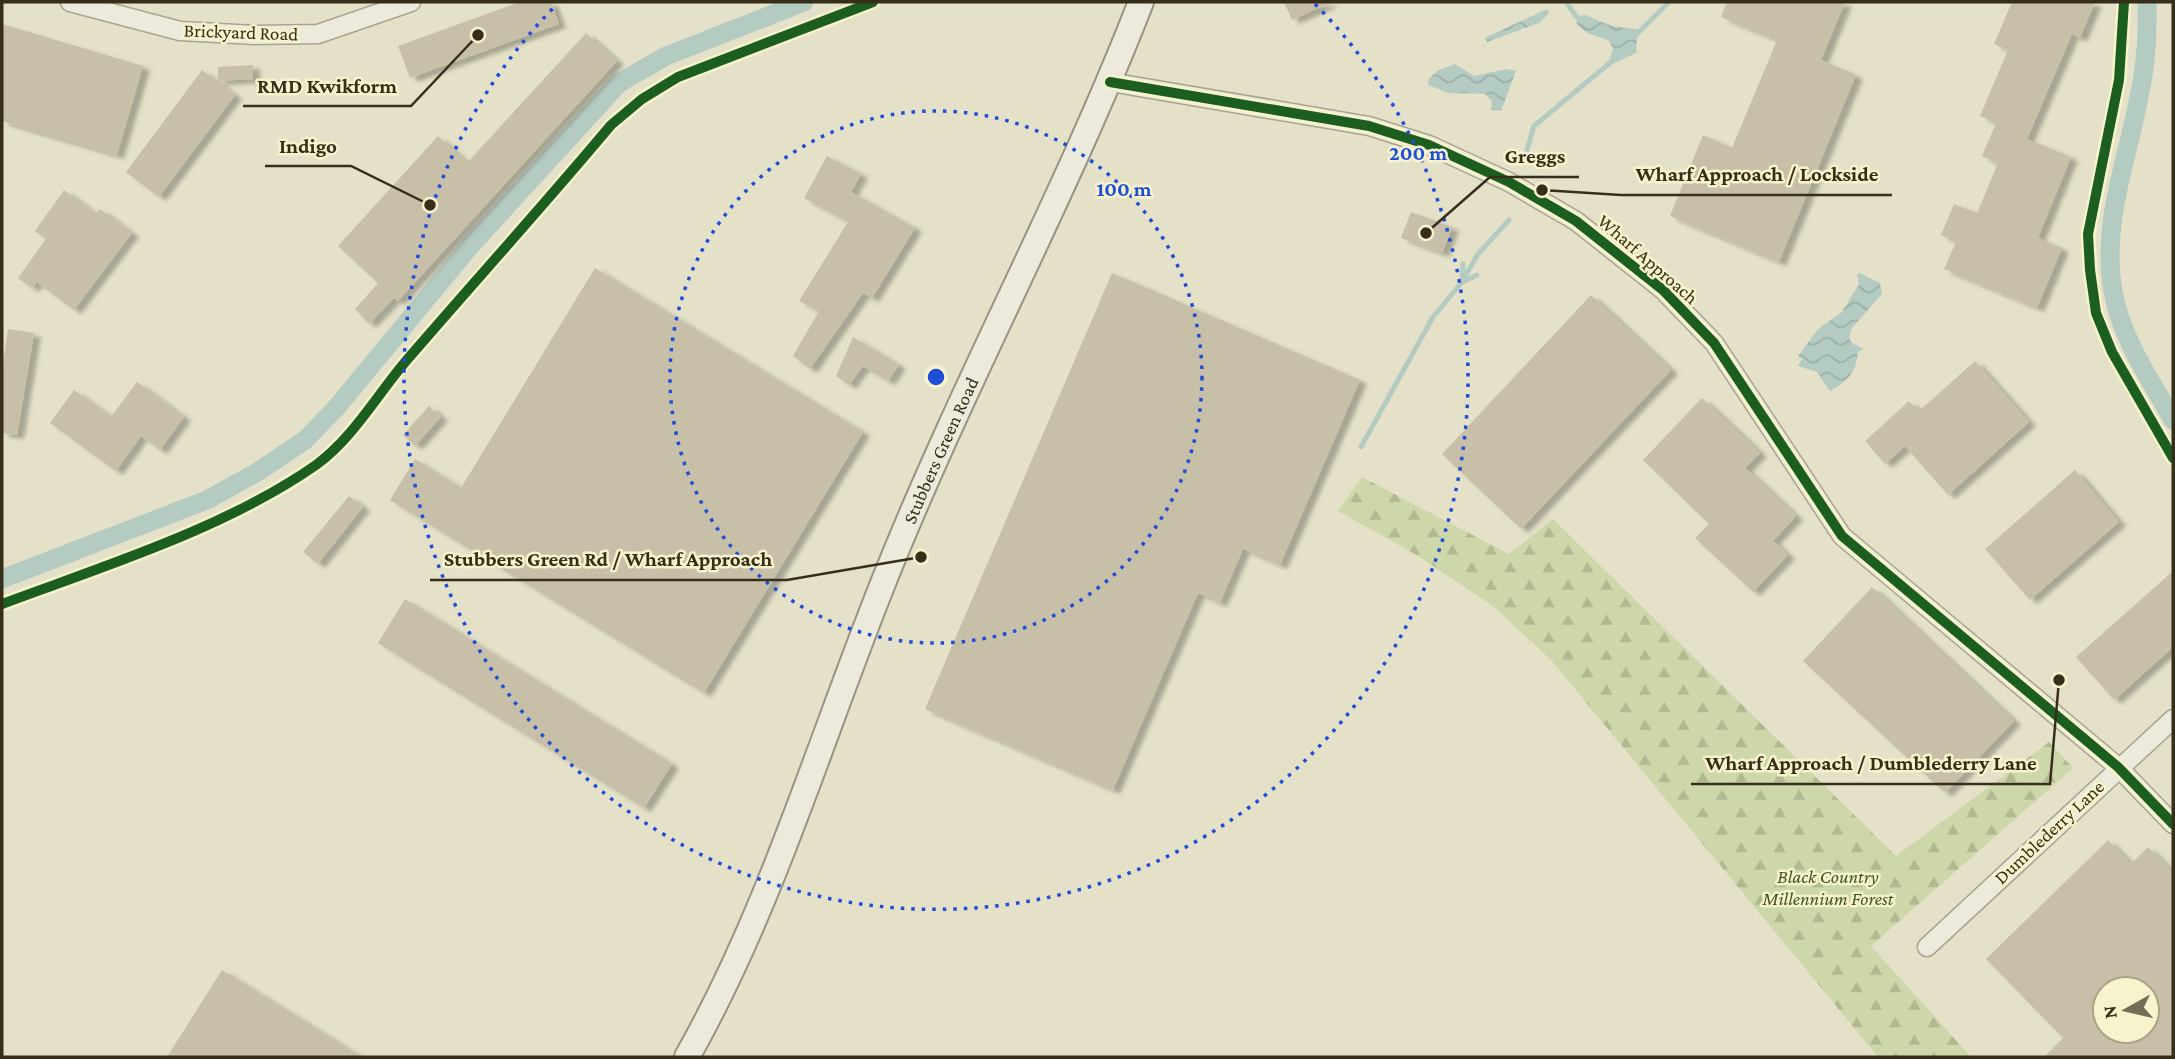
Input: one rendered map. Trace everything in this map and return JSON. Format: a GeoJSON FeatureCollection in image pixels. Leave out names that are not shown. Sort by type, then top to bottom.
{"type":"FeatureCollection","features":[{"type":"Feature","properties":{"kind":"street","name":"Brickyard Road"},"geometry":{"type":"LineString","coordinates":[[70,2],[180,31],[244,35],[318,34],[411,2]]}},
{"type":"Feature","properties":{"kind":"street","name":"Stubbers Green Road"},"geometry":{"type":"LineString","coordinates":[[687,1057],[710,1017],[762,903],[891,561],[985,346],[1110,82],[1141,2]]}},
{"type":"Feature","properties":{"kind":"street","name":"Wharf Approach"},"geometry":{"type":"LineString","coordinates":[[1110,82],[1369,126],[1429,145],[1493,175],[1576,220],[1663,290],[1714,343],[1842,536],[2119,767],[2173,824]]}},
{"type":"Feature","properties":{"kind":"street","name":"Dumblederry Lane"},"geometry":{"type":"LineString","coordinates":[[1927,947],[2173,719]]}},
{"type":"Feature","properties":{"kind":"green space","name":"Black Country Millennium Forest"},"geometry":{"type":"Polygon","coordinates":[[[1362,477],[1509,554],[1553,519],[1896,856],[2049,742],[2073,768],[1871,946],[1971,1057],[1878,1057],[1551,660],[1493,606],[1418,556],[1338,511],[1362,477]]]}},
{"type":"Feature","properties":{"kind":"water"},"geometry":{"type":"Polygon","coordinates":[[[1547,9],[1549,13],[1539,23],[1487,42],[1485,38],[1547,9]]]}},
{"type":"Feature","properties":{"kind":"water"},"geometry":{"type":"Polygon","coordinates":[[[1585,15],[1612,26],[1642,30],[1637,38],[1636,53],[1608,66],[1613,48],[1608,40],[1589,34],[1577,25],[1576,16],[1585,15]]]}},
{"type":"Feature","properties":{"kind":"water"},"geometry":{"type":"Polygon","coordinates":[[[1455,64],[1474,76],[1506,69],[1516,71],[1501,111],[1491,110],[1492,101],[1485,94],[1448,93],[1428,85],[1429,79],[1437,71],[1455,64]]]}},
{"type":"Feature","properties":{"kind":"water"},"geometry":{"type":"Polygon","coordinates":[[[1860,273],[1880,283],[1882,294],[1852,328],[1849,338],[1853,344],[1864,349],[1858,352],[1853,371],[1842,384],[1830,391],[1817,372],[1798,366],[1802,359],[1798,356],[1818,329],[1842,312],[1859,284],[1857,275],[1860,273]]]}},
{"type":"Feature","properties":{"kind":"building"},"geometry":{"type":"Polygon","coordinates":[[[520,2],[551,2],[559,24],[410,78],[398,46],[520,2]]]}},
{"type":"Feature","properties":{"kind":"building"},"geometry":{"type":"Polygon","coordinates":[[[1284,2],[1332,2],[1292,20],[1284,2]]]}},
{"type":"Feature","properties":{"kind":"building"},"geometry":{"type":"Polygon","coordinates":[[[1727,2],[1845,2],[1821,60],[1856,75],[1779,262],[1670,216],[1703,135],[1732,148],[1777,40],[1721,17],[1727,2]]]}},
{"type":"Feature","properties":{"kind":"building"},"geometry":{"type":"Polygon","coordinates":[[[2012,2],[2095,2],[2080,38],[2072,34],[2027,139],[2071,157],[2038,238],[2062,248],[2037,308],[1944,269],[1956,242],[1941,235],[1954,204],[1977,213],[1998,163],[1982,156],[1996,123],[1980,116],[2008,50],[1994,44],[2012,2]]]}},
{"type":"Feature","properties":{"kind":"building"},"geometry":{"type":"Polygon","coordinates":[[[2,24],[143,66],[117,155],[2,121],[2,24]]]}},
{"type":"Feature","properties":{"kind":"building"},"geometry":{"type":"Polygon","coordinates":[[[586,33],[617,61],[398,301],[394,298],[369,324],[355,309],[378,283],[338,246],[438,136],[467,163],[586,33]]]}},
{"type":"Feature","properties":{"kind":"building"},"geometry":{"type":"Polygon","coordinates":[[[253,65],[253,79],[218,81],[218,67],[253,65]]]}},
{"type":"Feature","properties":{"kind":"building"},"geometry":{"type":"Polygon","coordinates":[[[202,70],[235,95],[159,197],[126,172],[202,70]]]}},
{"type":"Feature","properties":{"kind":"building"},"geometry":{"type":"Polygon","coordinates":[[[827,156],[861,174],[851,192],[915,228],[872,298],[863,293],[810,369],[793,356],[819,311],[799,301],[848,222],[804,198],[827,156]]]}},
{"type":"Feature","properties":{"kind":"building"},"geometry":{"type":"Polygon","coordinates":[[[64,190],[96,214],[100,209],[132,233],[74,310],[37,282],[32,288],[18,278],[46,239],[35,231],[64,190]]]}},
{"type":"Feature","properties":{"kind":"building"},"geometry":{"type":"Polygon","coordinates":[[[1411,212],[1452,227],[1442,253],[1401,238],[1411,212]]]}},
{"type":"Feature","properties":{"kind":"building"},"geometry":{"type":"Polygon","coordinates":[[[595,268],[863,432],[704,693],[390,500],[415,459],[461,488],[595,268]]]}},
{"type":"Feature","properties":{"kind":"building"},"geometry":{"type":"Polygon","coordinates":[[[1112,273],[1360,380],[1280,565],[1243,549],[1220,603],[1198,593],[1113,790],[925,709],[1112,273]]]}},
{"type":"Feature","properties":{"kind":"building"},"geometry":{"type":"Polygon","coordinates":[[[1591,295],[1671,370],[1521,529],[1442,454],[1591,295]]]}},
{"type":"Feature","properties":{"kind":"building"},"geometry":{"type":"Polygon","coordinates":[[[8,329],[34,333],[17,435],[2,433],[2,370],[8,329]]]}},
{"type":"Feature","properties":{"kind":"building"},"geometry":{"type":"Polygon","coordinates":[[[853,337],[899,365],[888,381],[863,366],[849,385],[836,376],[853,337]]]}},
{"type":"Feature","properties":{"kind":"building"},"geometry":{"type":"Polygon","coordinates":[[[1975,361],[2029,422],[1948,495],[1905,446],[1885,464],[1865,441],[1909,401],[1919,411],[1975,361]]]}},
{"type":"Feature","properties":{"kind":"building"},"geometry":{"type":"Polygon","coordinates":[[[137,382],[184,417],[160,450],[141,436],[116,471],[50,423],[74,390],[111,417],[137,382]]]}},
{"type":"Feature","properties":{"kind":"building"},"geometry":{"type":"Polygon","coordinates":[[[1702,398],[1760,453],[1745,468],[1796,516],[1773,541],[1788,555],[1753,592],[1695,538],[1709,524],[1643,460],[1702,398]]]}},
{"type":"Feature","properties":{"kind":"building"},"geometry":{"type":"Polygon","coordinates":[[[429,406],[441,417],[415,446],[403,435],[429,406]]]}},
{"type":"Feature","properties":{"kind":"building"},"geometry":{"type":"Polygon","coordinates":[[[2075,470],[2119,522],[2030,600],[1985,549],[2075,470]]]}},
{"type":"Feature","properties":{"kind":"building"},"geometry":{"type":"Polygon","coordinates":[[[349,496],[363,507],[318,564],[303,552],[349,496]]]}},
{"type":"Feature","properties":{"kind":"building"},"geometry":{"type":"Polygon","coordinates":[[[2173,571],[2173,647],[2114,700],[2076,657],[2173,571]]]}},
{"type":"Feature","properties":{"kind":"building"},"geometry":{"type":"Polygon","coordinates":[[[1872,587],[2014,721],[1945,793],[1803,661],[1872,587]]]}},
{"type":"Feature","properties":{"kind":"building"},"geometry":{"type":"Polygon","coordinates":[[[405,599],[672,764],[644,808],[378,643],[405,599]]]}},
{"type":"Feature","properties":{"kind":"building"},"geometry":{"type":"Polygon","coordinates":[[[2108,840],[2131,864],[2148,847],[2173,873],[2173,1057],[2044,1057],[2063,1038],[1986,959],[2108,840]]]}},
{"type":"Feature","properties":{"kind":"building"},"geometry":{"type":"Polygon","coordinates":[[[222,970],[362,1057],[167,1057],[222,970]]]}},
{"type":"Feature","properties":{"kind":"waterway"},"geometry":{"type":"LineString","coordinates":[[2,579],[207,500],[259,471],[305,440],[336,408],[471,245],[619,83],[666,56],[804,2]]}},
{"type":"Feature","properties":{"kind":"waterway"},"geometry":{"type":"LineString","coordinates":[[1637,34],[1669,2]]}},
{"type":"Feature","properties":{"kind":"waterway"},"geometry":{"type":"LineString","coordinates":[[2147,2],[2143,74],[2117,193],[2110,242],[2110,266],[2117,308],[2129,342],[2173,420]]}},
{"type":"Feature","properties":{"kind":"waterway"},"geometry":{"type":"LineString","coordinates":[[1568,5],[1576,16]]}},
{"type":"Feature","properties":{"kind":"waterway"},"geometry":{"type":"LineString","coordinates":[[1525,157],[1534,126],[1611,62]]}},
{"type":"Feature","properties":{"kind":"waterway"},"geometry":{"type":"LineString","coordinates":[[1361,447],[1433,317],[1462,282],[1478,254],[1509,220]]}},
{"type":"Feature","properties":{"kind":"waterway"},"geometry":{"type":"LineString","coordinates":[[1463,264],[1462,282],[1477,275]]}},
{"type":"Feature","properties":{"kind":"cycle path"},"geometry":{"type":"LineString","coordinates":[[2,604],[204,527],[281,488],[316,465],[342,442],[406,361],[611,125],[642,99],[678,77],[873,2]]}},
{"type":"Feature","properties":{"kind":"cycle path"},"geometry":{"type":"LineString","coordinates":[[2124,2],[2119,80],[2088,234],[2090,270],[2096,313],[2112,352],[2173,458]]}},
{"type":"Feature","properties":{"kind":"cycle path"},"geometry":{"type":"LineString","coordinates":[[1110,82],[1369,126],[1429,145],[1509,182],[1576,221],[1663,290],[1714,343],[1842,536],[2118,767],[2173,824]]}},
{"type":"Feature","properties":{"kind":"place","name":"RMD Kwikform"},"geometry":{"type":"Point","coordinates":[478,35]}},
{"type":"Feature","properties":{"kind":"place","name":"Wharf Approach / Lockside"},"geometry":{"type":"Point","coordinates":[1542,190]}},
{"type":"Feature","properties":{"kind":"place","name":"Indigo"},"geometry":{"type":"Point","coordinates":[430,205]}},
{"type":"Feature","properties":{"kind":"place","name":"Greggs"},"geometry":{"type":"Point","coordinates":[1426,233]}},
{"type":"Feature","properties":{"kind":"place","name":"Stubbers Green Rd / Wharf Approach"},"geometry":{"type":"Point","coordinates":[921,557]}},
{"type":"Feature","properties":{"kind":"place","name":"Wharf Approach / Dumblederry Lane"},"geometry":{"type":"Point","coordinates":[2059,680]}}]}
